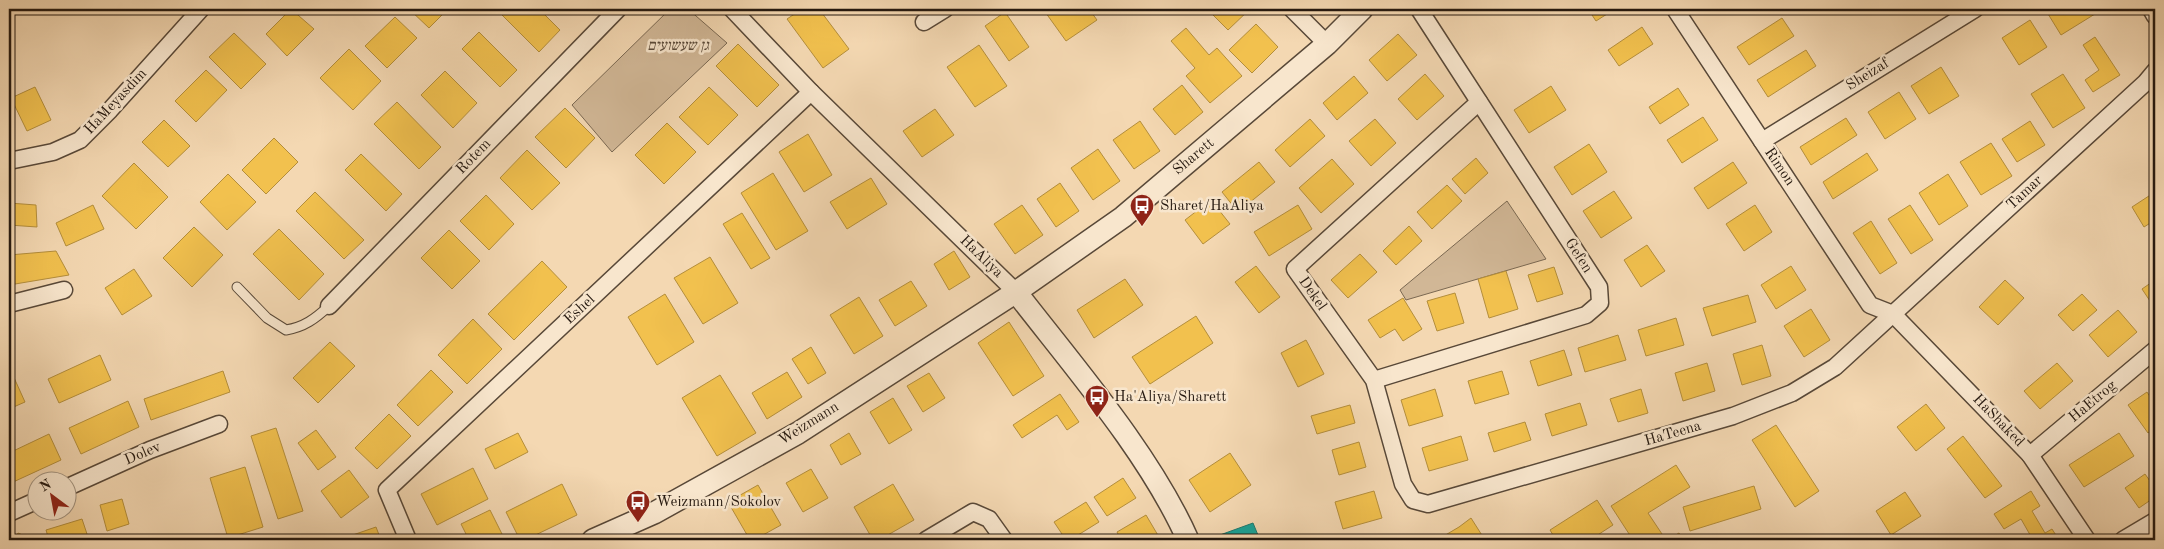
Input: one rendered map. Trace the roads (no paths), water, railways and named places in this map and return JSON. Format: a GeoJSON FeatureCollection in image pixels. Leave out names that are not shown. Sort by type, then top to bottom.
{"type":"FeatureCollection","features":[{"type":"Feature","properties":{"kind":"street","name":"HaMeyasdim"},"geometry":{"type":"LineString","coordinates":[[9,161],[53,152],[80,140],[110,110],[201,9]]}},
{"type":"Feature","properties":{"kind":"street","name":"Rotem"},"geometry":{"type":"LineString","coordinates":[[329,306],[618,9]]}},
{"type":"Feature","properties":{"kind":"street","name":"HaAliya"},"geometry":{"type":"LineString","coordinates":[[732,9],[811,92],[1016,292],[1143,462],[1188,540]]}},
{"type":"Feature","properties":{"kind":"street"},"geometry":{"type":"LineString","coordinates":[[924,22],[945,9]]}},
{"type":"Feature","properties":{"kind":"street"},"geometry":{"type":"LineString","coordinates":[[1292,9],[1327,44]]}},
{"type":"Feature","properties":{"kind":"street","name":"Sharett"},"geometry":{"type":"LineString","coordinates":[[1016,292],[1123,217],[1327,44],[1362,9]]}},
{"type":"Feature","properties":{"kind":"street","name":"Gefen"},"geometry":{"type":"LineString","coordinates":[[1374,380],[1586,315],[1600,303],[1599,287],[1419,9]]}},
{"type":"Feature","properties":{"kind":"street","name":"Rimon"},"geometry":{"type":"LineString","coordinates":[[1675,9],[1870,305],[1893,314]]}},
{"type":"Feature","properties":{"kind":"street","name":"Sheizaf"},"geometry":{"type":"LineString","coordinates":[[1762,141],[1975,9]]}},
{"type":"Feature","properties":{"kind":"street"},"geometry":{"type":"LineString","coordinates":[[2151,9],[2155,16]]}},
{"type":"Feature","properties":{"kind":"street","name":"Tamar"},"geometry":{"type":"LineString","coordinates":[[1893,314],[2145,83],[2155,70]]}},
{"type":"Feature","properties":{"kind":"street","name":"Eshel"},"geometry":{"type":"LineString","coordinates":[[408,540],[387,490],[811,92]]}},
{"type":"Feature","properties":{"kind":"street","name":"Dekel"},"geometry":{"type":"LineString","coordinates":[[1428,504],[1413,500],[1403,484],[1374,380],[1295,269],[1479,102]]}},
{"type":"Feature","properties":{"kind":"street"},"geometry":{"type":"LineString","coordinates":[[9,304],[64,290]]}},
{"type":"Feature","properties":{"kind":"street","name":"Weizmann"},"geometry":{"type":"LineString","coordinates":[[593,540],[654,513],[798,433],[1016,292]]}},
{"type":"Feature","properties":{"kind":"street","name":"HaShaked"},"geometry":{"type":"LineString","coordinates":[[1893,314],[2030,455],[2087,540]]}},
{"type":"Feature","properties":{"kind":"street","name":"HaTeena"},"geometry":{"type":"LineString","coordinates":[[1428,504],[1733,416],[1792,393],[1835,367],[1893,314]]}},
{"type":"Feature","properties":{"kind":"street","name":"HaEtrog"},"geometry":{"type":"LineString","coordinates":[[2030,455],[2155,350]]}},
{"type":"Feature","properties":{"kind":"street","name":"Dolev"},"geometry":{"type":"LineString","coordinates":[[78,482],[150,450],[219,424]]}},
{"type":"Feature","properties":{"kind":"street"},"geometry":{"type":"LineString","coordinates":[[9,513],[28,504]]}},
{"type":"Feature","properties":{"kind":"street"},"geometry":{"type":"LineString","coordinates":[[926,540],[973,512],[990,519],[1004,540]]}},
{"type":"Feature","properties":{"kind":"street"},"geometry":{"type":"LineString","coordinates":[[2123,540],[2155,521]]}},
{"type":"Feature","properties":{"kind":"lane"},"geometry":{"type":"LineString","coordinates":[[237,287],[267,318],[286,330],[300,328],[315,320],[329,306]]}},
{"type":"Feature","properties":{"kind":"place","name":"Sharet/HaAliya"},"geometry":{"type":"Point","coordinates":[1142,227]}},
{"type":"Feature","properties":{"kind":"place","name":"Ha'Aliya/Sharett"},"geometry":{"type":"Point","coordinates":[1097,418]}},
{"type":"Feature","properties":{"kind":"place","name":"Weizmann/Sokolov"},"geometry":{"type":"Point","coordinates":[638,523]}},
{"type":"Feature","properties":{"kind":"park label","name":"גן שעשועים"},"geometry":{"type":"Point","coordinates":[678,46]}}]}
